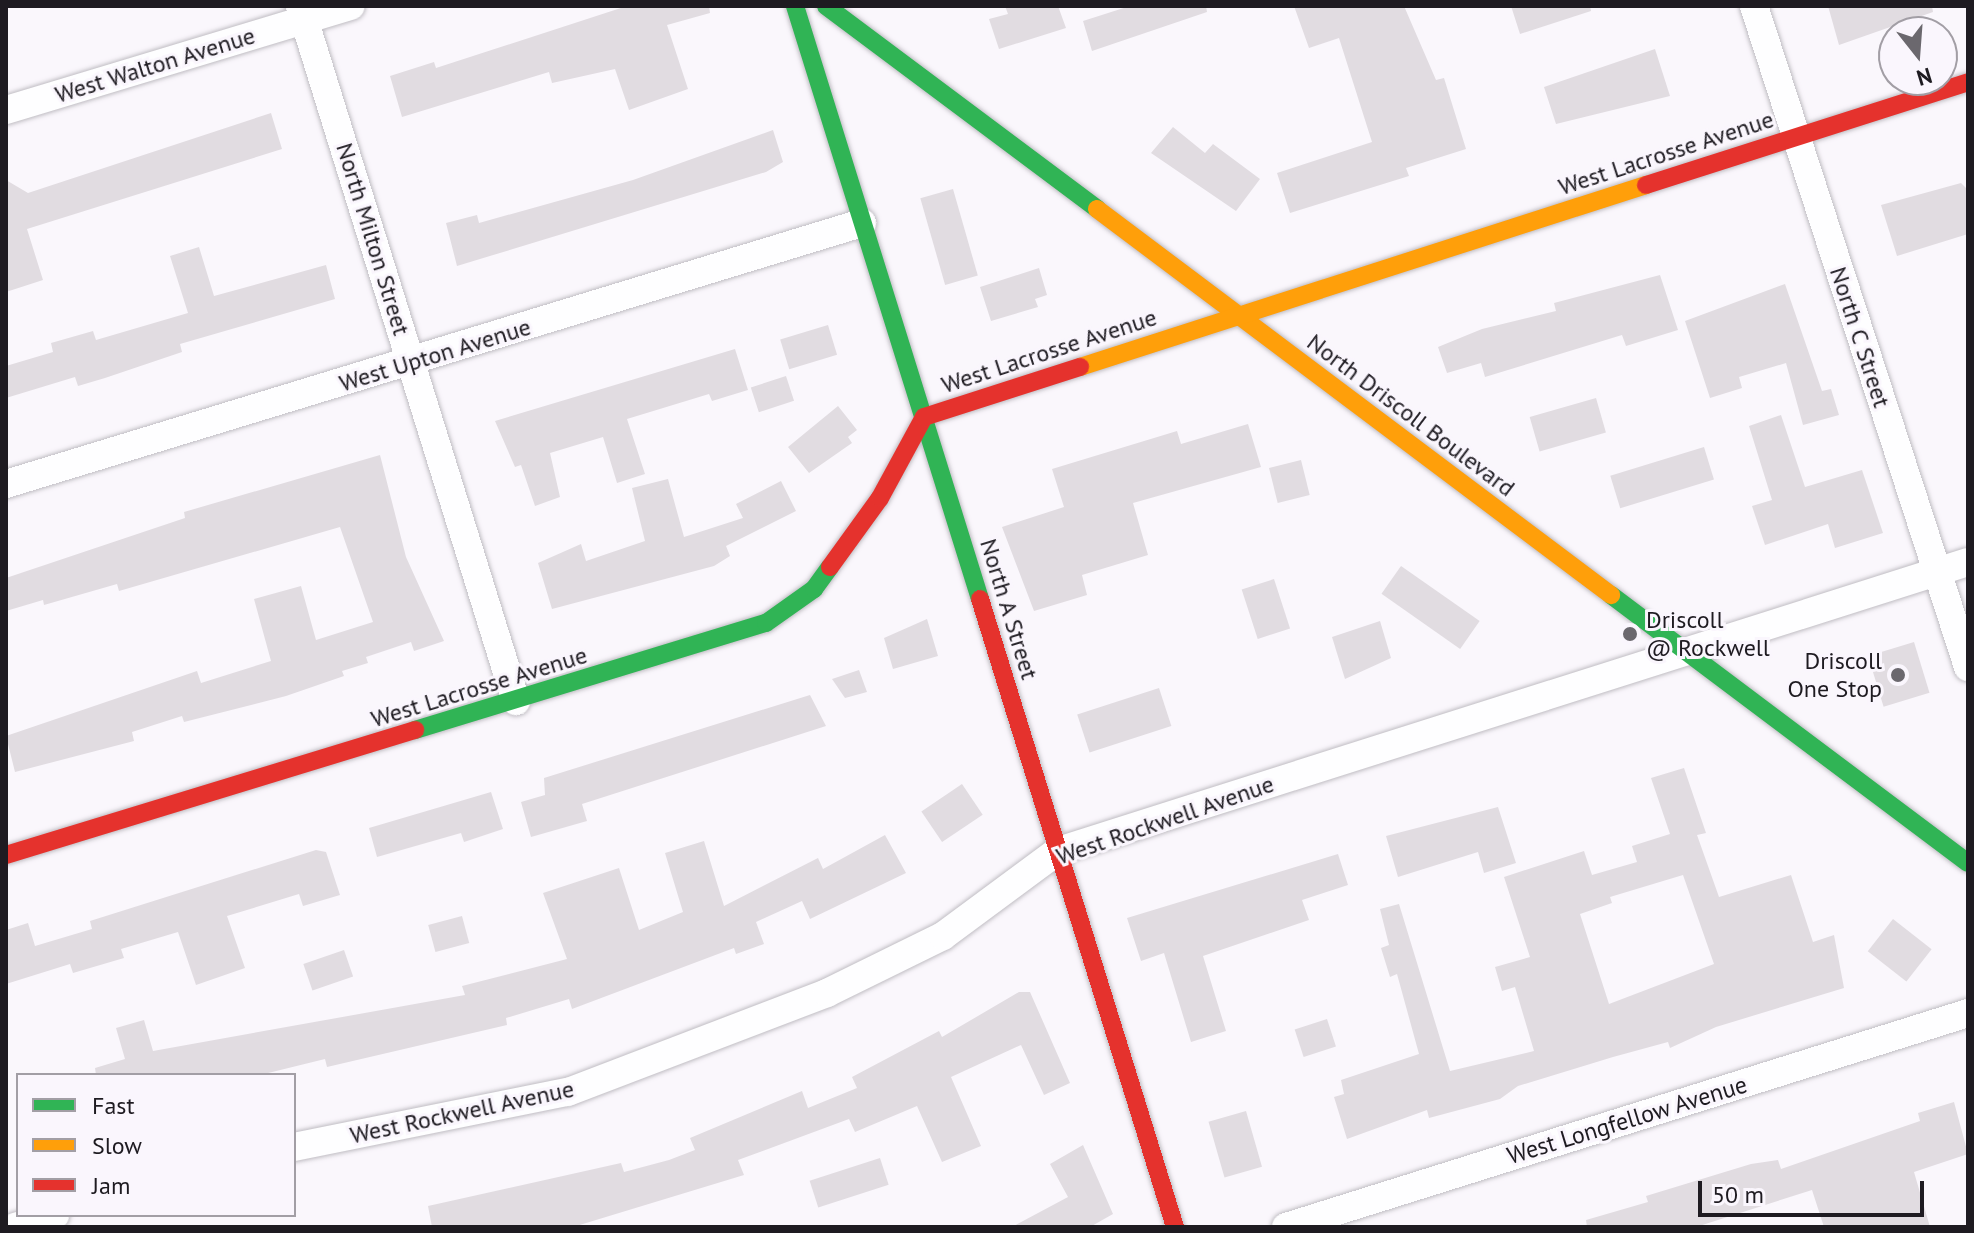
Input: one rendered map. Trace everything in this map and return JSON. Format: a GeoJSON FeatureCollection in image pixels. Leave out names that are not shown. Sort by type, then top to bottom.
{"type":"FeatureCollection","features":[{"type":"Feature","properties":{"kind":"street","name":"West Walton Avenue"},"geometry":{"type":"LineString","coordinates":[[6,110],[302,13],[351,6]]}},
{"type":"Feature","properties":{"kind":"street","name":"North A Street"},"geometry":{"type":"LineString","coordinates":[[795,6],[1175,1227]]}},
{"type":"Feature","properties":{"kind":"street","name":"North Driscoll Boulevard"},"geometry":{"type":"LineString","coordinates":[[826,6],[1968,863]]}},
{"type":"Feature","properties":{"kind":"street","name":"North C Street"},"geometry":{"type":"LineString","coordinates":[[1754,6],[1968,667]]}},
{"type":"Feature","properties":{"kind":"street","name":"North Milton Street"},"geometry":{"type":"LineString","coordinates":[[302,13],[516,701]]}},
{"type":"Feature","properties":{"kind":"street","name":"West Lacrosse Avenue"},"geometry":{"type":"LineString","coordinates":[[6,855],[766,623],[814,589],[880,498],[924,417],[1968,82]]}},
{"type":"Feature","properties":{"kind":"street","name":"West Upton Avenue"},"geometry":{"type":"LineString","coordinates":[[6,484],[862,223]]}},
{"type":"Feature","properties":{"kind":"street","name":"West Rockwell Avenue"},"geometry":{"type":"LineString","coordinates":[[296,1147],[568,1092],[703,1043],[943,936],[1058,851],[1968,562]]}},
{"type":"Feature","properties":{"kind":"street","name":"West Longfellow Avenue"},"geometry":{"type":"LineString","coordinates":[[1286,1227],[1968,1013]]}},
{"type":"Feature","properties":{"kind":"street"},"geometry":{"type":"LineString","coordinates":[[15,1227],[48,1217]]}},
{"type":"Feature","properties":{"kind":"building"},"geometry":{"type":"Polygon","coordinates":[[[627,6],[709,6],[710,13],[667,25],[688,89],[629,110],[615,69],[552,83],[549,72],[402,117],[390,76],[434,62],[436,68],[627,6]]]}},
{"type":"Feature","properties":{"kind":"building"},"geometry":{"type":"Polygon","coordinates":[[[1005,6],[1058,6],[1066,28],[999,49],[989,19],[1008,14],[1005,6]]]}},
{"type":"Feature","properties":{"kind":"building"},"geometry":{"type":"Polygon","coordinates":[[[1130,6],[1206,6],[1207,12],[1092,51],[1083,21],[1130,6]]]}},
{"type":"Feature","properties":{"kind":"building"},"geometry":{"type":"Polygon","coordinates":[[[1294,6],[1404,6],[1436,80],[1444,78],[1466,149],[1406,168],[1409,176],[1290,213],[1277,173],[1372,142],[1339,38],[1309,48],[1294,6]]]}},
{"type":"Feature","properties":{"kind":"building"},"geometry":{"type":"Polygon","coordinates":[[[1511,6],[1590,6],[1591,11],[1520,34],[1511,6]]]}},
{"type":"Feature","properties":{"kind":"building"},"geometry":{"type":"Polygon","coordinates":[[[1828,6],[1932,6],[1933,12],[1922,16],[1878,16],[1878,31],[1839,45],[1828,6]]]}},
{"type":"Feature","properties":{"kind":"building"},"geometry":{"type":"Polygon","coordinates":[[[1655,49],[1670,96],[1556,124],[1544,87],[1655,49]]]}},
{"type":"Feature","properties":{"kind":"building"},"geometry":{"type":"Polygon","coordinates":[[[271,113],[282,149],[27,229],[43,280],[6,292],[6,180],[28,193],[271,113]]]}},
{"type":"Feature","properties":{"kind":"building"},"geometry":{"type":"Polygon","coordinates":[[[1173,127],[1205,153],[1213,144],[1260,179],[1236,211],[1151,153],[1173,127]]]}},
{"type":"Feature","properties":{"kind":"building"},"geometry":{"type":"Polygon","coordinates":[[[773,130],[783,162],[766,172],[457,266],[446,223],[477,215],[479,223],[633,180],[773,130]]]}},
{"type":"Feature","properties":{"kind":"building"},"geometry":{"type":"Polygon","coordinates":[[[1961,183],[1968,190],[1968,234],[1897,256],[1881,205],[1961,183]]]}},
{"type":"Feature","properties":{"kind":"building"},"geometry":{"type":"Polygon","coordinates":[[[953,189],[978,276],[945,285],[920,198],[953,189]]]}},
{"type":"Feature","properties":{"kind":"building"},"geometry":{"type":"Polygon","coordinates":[[[199,247],[214,296],[326,265],[335,299],[180,344],[182,352],[105,378],[78,386],[75,377],[6,398],[6,366],[53,352],[51,343],[93,331],[96,340],[188,313],[170,256],[199,247]]]}},
{"type":"Feature","properties":{"kind":"building"},"geometry":{"type":"Polygon","coordinates":[[[1039,268],[1047,295],[1035,299],[1038,307],[991,321],[980,287],[1039,268]]]}},
{"type":"Feature","properties":{"kind":"building"},"geometry":{"type":"Polygon","coordinates":[[[1660,275],[1678,330],[1626,346],[1622,335],[1485,377],[1481,363],[1447,373],[1438,347],[1482,329],[1556,311],[1554,303],[1660,275]]]}},
{"type":"Feature","properties":{"kind":"building"},"geometry":{"type":"Polygon","coordinates":[[[1785,284],[1822,391],[1831,389],[1839,415],[1803,425],[1786,363],[1739,377],[1742,388],[1710,398],[1685,321],[1785,284]]]}},
{"type":"Feature","properties":{"kind":"building"},"geometry":{"type":"Polygon","coordinates":[[[828,325],[837,355],[789,369],[780,340],[828,325]]]}},
{"type":"Feature","properties":{"kind":"building"},"geometry":{"type":"Polygon","coordinates":[[[735,349],[748,390],[712,401],[709,394],[627,419],[645,474],[617,483],[603,437],[550,453],[560,497],[535,506],[521,465],[515,467],[495,421],[735,349]]]}},
{"type":"Feature","properties":{"kind":"building"},"geometry":{"type":"Polygon","coordinates":[[[786,376],[794,401],[759,412],[751,387],[786,376]]]}},
{"type":"Feature","properties":{"kind":"building"},"geometry":{"type":"Polygon","coordinates":[[[1596,398],[1606,433],[1540,452],[1530,417],[1596,398]]]}},
{"type":"Feature","properties":{"kind":"building"},"geometry":{"type":"Polygon","coordinates":[[[838,406],[857,430],[848,437],[852,443],[809,473],[788,447],[838,406]]]}},
{"type":"Feature","properties":{"kind":"building"},"geometry":{"type":"Polygon","coordinates":[[[1781,415],[1805,487],[1862,470],[1883,533],[1835,548],[1828,524],[1765,545],[1752,506],[1772,500],[1749,426],[1781,415]]]}},
{"type":"Feature","properties":{"kind":"building"},"geometry":{"type":"Polygon","coordinates":[[[1248,424],[1261,467],[1133,503],[1148,555],[1082,575],[1087,595],[1034,611],[1002,527],[1064,507],[1052,469],[1177,431],[1181,444],[1248,424]]]}},
{"type":"Feature","properties":{"kind":"building"},"geometry":{"type":"Polygon","coordinates":[[[1704,447],[1714,480],[1620,508],[1610,476],[1704,447]]]}},
{"type":"Feature","properties":{"kind":"building"},"geometry":{"type":"Polygon","coordinates":[[[380,455],[406,557],[444,641],[414,651],[411,642],[366,657],[368,663],[342,671],[344,676],[286,696],[184,722],[182,716],[132,732],[134,741],[15,772],[6,736],[197,671],[201,683],[271,661],[254,599],[301,586],[316,640],[373,622],[340,527],[119,591],[117,584],[44,605],[43,600],[6,611],[6,578],[185,518],[184,512],[380,455]]]}},
{"type":"Feature","properties":{"kind":"building"},"geometry":{"type":"Polygon","coordinates":[[[1301,460],[1310,495],[1278,503],[1269,468],[1301,460]]]}},
{"type":"Feature","properties":{"kind":"building"},"geometry":{"type":"Polygon","coordinates":[[[668,479],[684,537],[743,518],[736,504],[781,481],[796,511],[726,546],[730,556],[714,566],[552,609],[538,563],[581,544],[586,561],[645,541],[632,488],[668,479]]]}},
{"type":"Feature","properties":{"kind":"building"},"geometry":{"type":"Polygon","coordinates":[[[1401,566],[1480,621],[1460,649],[1381,594],[1401,566]]]}},
{"type":"Feature","properties":{"kind":"building"},"geometry":{"type":"Polygon","coordinates":[[[1274,579],[1290,628],[1258,639],[1242,590],[1274,579]]]}},
{"type":"Feature","properties":{"kind":"building"},"geometry":{"type":"Polygon","coordinates":[[[927,619],[938,656],[893,669],[884,638],[927,619]]]}},
{"type":"Feature","properties":{"kind":"building"},"geometry":{"type":"Polygon","coordinates":[[[1380,621],[1391,658],[1345,679],[1332,637],[1380,621]]]}},
{"type":"Feature","properties":{"kind":"building","name":"Driscoll One Stop"},"geometry":{"type":"Polygon","coordinates":[[[1914,642],[1929,693],[1884,707],[1868,656],[1914,642]]]}},
{"type":"Feature","properties":{"kind":"building"},"geometry":{"type":"Polygon","coordinates":[[[859,670],[867,692],[845,698],[832,679],[859,670]]]}},
{"type":"Feature","properties":{"kind":"building"},"geometry":{"type":"Polygon","coordinates":[[[1159,688],[1171,726],[1090,753],[1077,715],[1159,688]]]}},
{"type":"Feature","properties":{"kind":"building"},"geometry":{"type":"Polygon","coordinates":[[[810,695],[826,726],[582,804],[587,821],[531,837],[521,802],[545,795],[544,778],[810,695]]]}},
{"type":"Feature","properties":{"kind":"building"},"geometry":{"type":"Polygon","coordinates":[[[1684,768],[1706,833],[1697,835],[1719,897],[1791,875],[1813,942],[1834,935],[1844,988],[1716,1027],[1670,1048],[1668,1042],[1613,1057],[1518,1086],[1500,1099],[1429,1118],[1427,1110],[1347,1139],[1334,1097],[1344,1094],[1341,1080],[1419,1054],[1397,974],[1390,977],[1381,948],[1389,945],[1380,909],[1399,904],[1450,1071],[1534,1051],[1515,987],[1502,991],[1495,967],[1530,957],[1504,877],[1584,851],[1592,875],[1637,862],[1632,846],[1670,834],[1651,778],[1684,768]],[[1683,875],[1610,897],[1612,903],[1580,914],[1609,1004],[1714,964],[1683,875]]]}},
{"type":"Feature","properties":{"kind":"building"},"geometry":{"type":"Polygon","coordinates":[[[962,784],[983,815],[942,842],[921,811],[962,784]]]}},
{"type":"Feature","properties":{"kind":"building"},"geometry":{"type":"Polygon","coordinates":[[[491,792],[503,829],[464,842],[461,833],[377,857],[369,828],[491,792]]]}},
{"type":"Feature","properties":{"kind":"building"},"geometry":{"type":"Polygon","coordinates":[[[1498,807],[1516,863],[1484,873],[1478,852],[1398,877],[1386,836],[1498,807]]]}},
{"type":"Feature","properties":{"kind":"building"},"geometry":{"type":"Polygon","coordinates":[[[885,835],[906,873],[810,919],[802,901],[756,922],[764,944],[736,954],[734,948],[572,1009],[569,999],[506,1018],[507,1025],[327,1067],[325,1059],[268,1073],[96,1073],[95,1068],[125,1059],[116,1028],[144,1020],[153,1051],[465,995],[462,986],[567,959],[543,893],[619,868],[639,930],[683,912],[665,853],[704,841],[724,906],[818,858],[823,869],[885,835]]]}},
{"type":"Feature","properties":{"kind":"building"},"geometry":{"type":"Polygon","coordinates":[[[316,850],[326,852],[340,895],[303,906],[299,894],[227,916],[245,968],[196,985],[178,932],[121,949],[124,958],[73,973],[70,964],[6,984],[6,930],[28,923],[35,946],[92,929],[90,921],[316,850]]]}},
{"type":"Feature","properties":{"kind":"building"},"geometry":{"type":"Polygon","coordinates":[[[1338,854],[1348,885],[1302,900],[1309,920],[1203,956],[1226,1031],[1191,1042],[1164,953],[1141,961],[1127,918],[1338,854]]]}},
{"type":"Feature","properties":{"kind":"building"},"geometry":{"type":"Polygon","coordinates":[[[462,916],[469,943],[435,952],[428,925],[462,916]]]}},
{"type":"Feature","properties":{"kind":"building"},"geometry":{"type":"Polygon","coordinates":[[[1893,919],[1932,949],[1906,981],[1868,951],[1893,919]]]}},
{"type":"Feature","properties":{"kind":"building"},"geometry":{"type":"Polygon","coordinates":[[[344,950],[353,976],[312,990],[303,964],[344,950]]]}},
{"type":"Feature","properties":{"kind":"building"},"geometry":{"type":"Polygon","coordinates":[[[1019,992],[1030,992],[1070,1083],[1044,1095],[1021,1045],[951,1077],[981,1146],[942,1162],[917,1106],[855,1132],[849,1119],[738,1160],[744,1175],[573,1227],[432,1227],[428,1206],[621,1163],[624,1172],[669,1160],[695,1150],[690,1138],[802,1091],[808,1108],[857,1088],[852,1077],[939,1031],[942,1037],[1019,992]]]}},
{"type":"Feature","properties":{"kind":"building"},"geometry":{"type":"Polygon","coordinates":[[[1327,1019],[1336,1047],[1304,1057],[1295,1030],[1327,1019]]]}},
{"type":"Feature","properties":{"kind":"building"},"geometry":{"type":"Polygon","coordinates":[[[1954,1102],[1968,1154],[1914,1172],[1930,1227],[1824,1227],[1812,1190],[1696,1227],[1587,1227],[1586,1220],[1648,1202],[1646,1196],[1751,1164],[1778,1160],[1781,1169],[1920,1121],[1918,1113],[1954,1102]]]}},
{"type":"Feature","properties":{"kind":"building"},"geometry":{"type":"Polygon","coordinates":[[[1246,1111],[1262,1167],[1224,1178],[1209,1122],[1246,1111]]]}},
{"type":"Feature","properties":{"kind":"building"},"geometry":{"type":"Polygon","coordinates":[[[1083,1145],[1113,1214],[1090,1227],[1012,1227],[1068,1197],[1050,1164],[1083,1145]]]}},
{"type":"Feature","properties":{"kind":"building"},"geometry":{"type":"Polygon","coordinates":[[[880,1158],[889,1185],[818,1207],[810,1181],[880,1158]]]}},
{"type":"Feature","properties":{"kind":"traffic: fast"},"geometry":{"type":"LineString","coordinates":[[795,6],[980,599]]}},
{"type":"Feature","properties":{"kind":"traffic: fast"},"geometry":{"type":"LineString","coordinates":[[826,6],[1097,209]]}},
{"type":"Feature","properties":{"kind":"traffic: fast"},"geometry":{"type":"LineString","coordinates":[[415,730],[766,623],[814,589],[830,567]]}},
{"type":"Feature","properties":{"kind":"traffic: fast"},"geometry":{"type":"LineString","coordinates":[[1611,595],[1968,863]]}},
{"type":"Feature","properties":{"kind":"traffic: slow"},"geometry":{"type":"LineString","coordinates":[[1080,367],[1646,185]]}},
{"type":"Feature","properties":{"kind":"traffic: slow"},"geometry":{"type":"LineString","coordinates":[[1097,209],[1611,595]]}},
{"type":"Feature","properties":{"kind":"traffic: jam"},"geometry":{"type":"LineString","coordinates":[[1646,185],[1968,82]]}},
{"type":"Feature","properties":{"kind":"traffic: jam"},"geometry":{"type":"LineString","coordinates":[[830,567],[880,498],[924,417],[1080,367]]}},
{"type":"Feature","properties":{"kind":"traffic: jam"},"geometry":{"type":"LineString","coordinates":[[980,599],[1175,1227]]}},
{"type":"Feature","properties":{"kind":"traffic: jam"},"geometry":{"type":"LineString","coordinates":[[6,855],[415,730]]}},
{"type":"Feature","properties":{"kind":"place","name":"Driscoll @ Rockwell"},"geometry":{"type":"Point","coordinates":[1630,634]}},
{"type":"Feature","properties":{"kind":"place","name":"Driscoll One Stop"},"geometry":{"type":"Point","coordinates":[1898,675]}}]}
